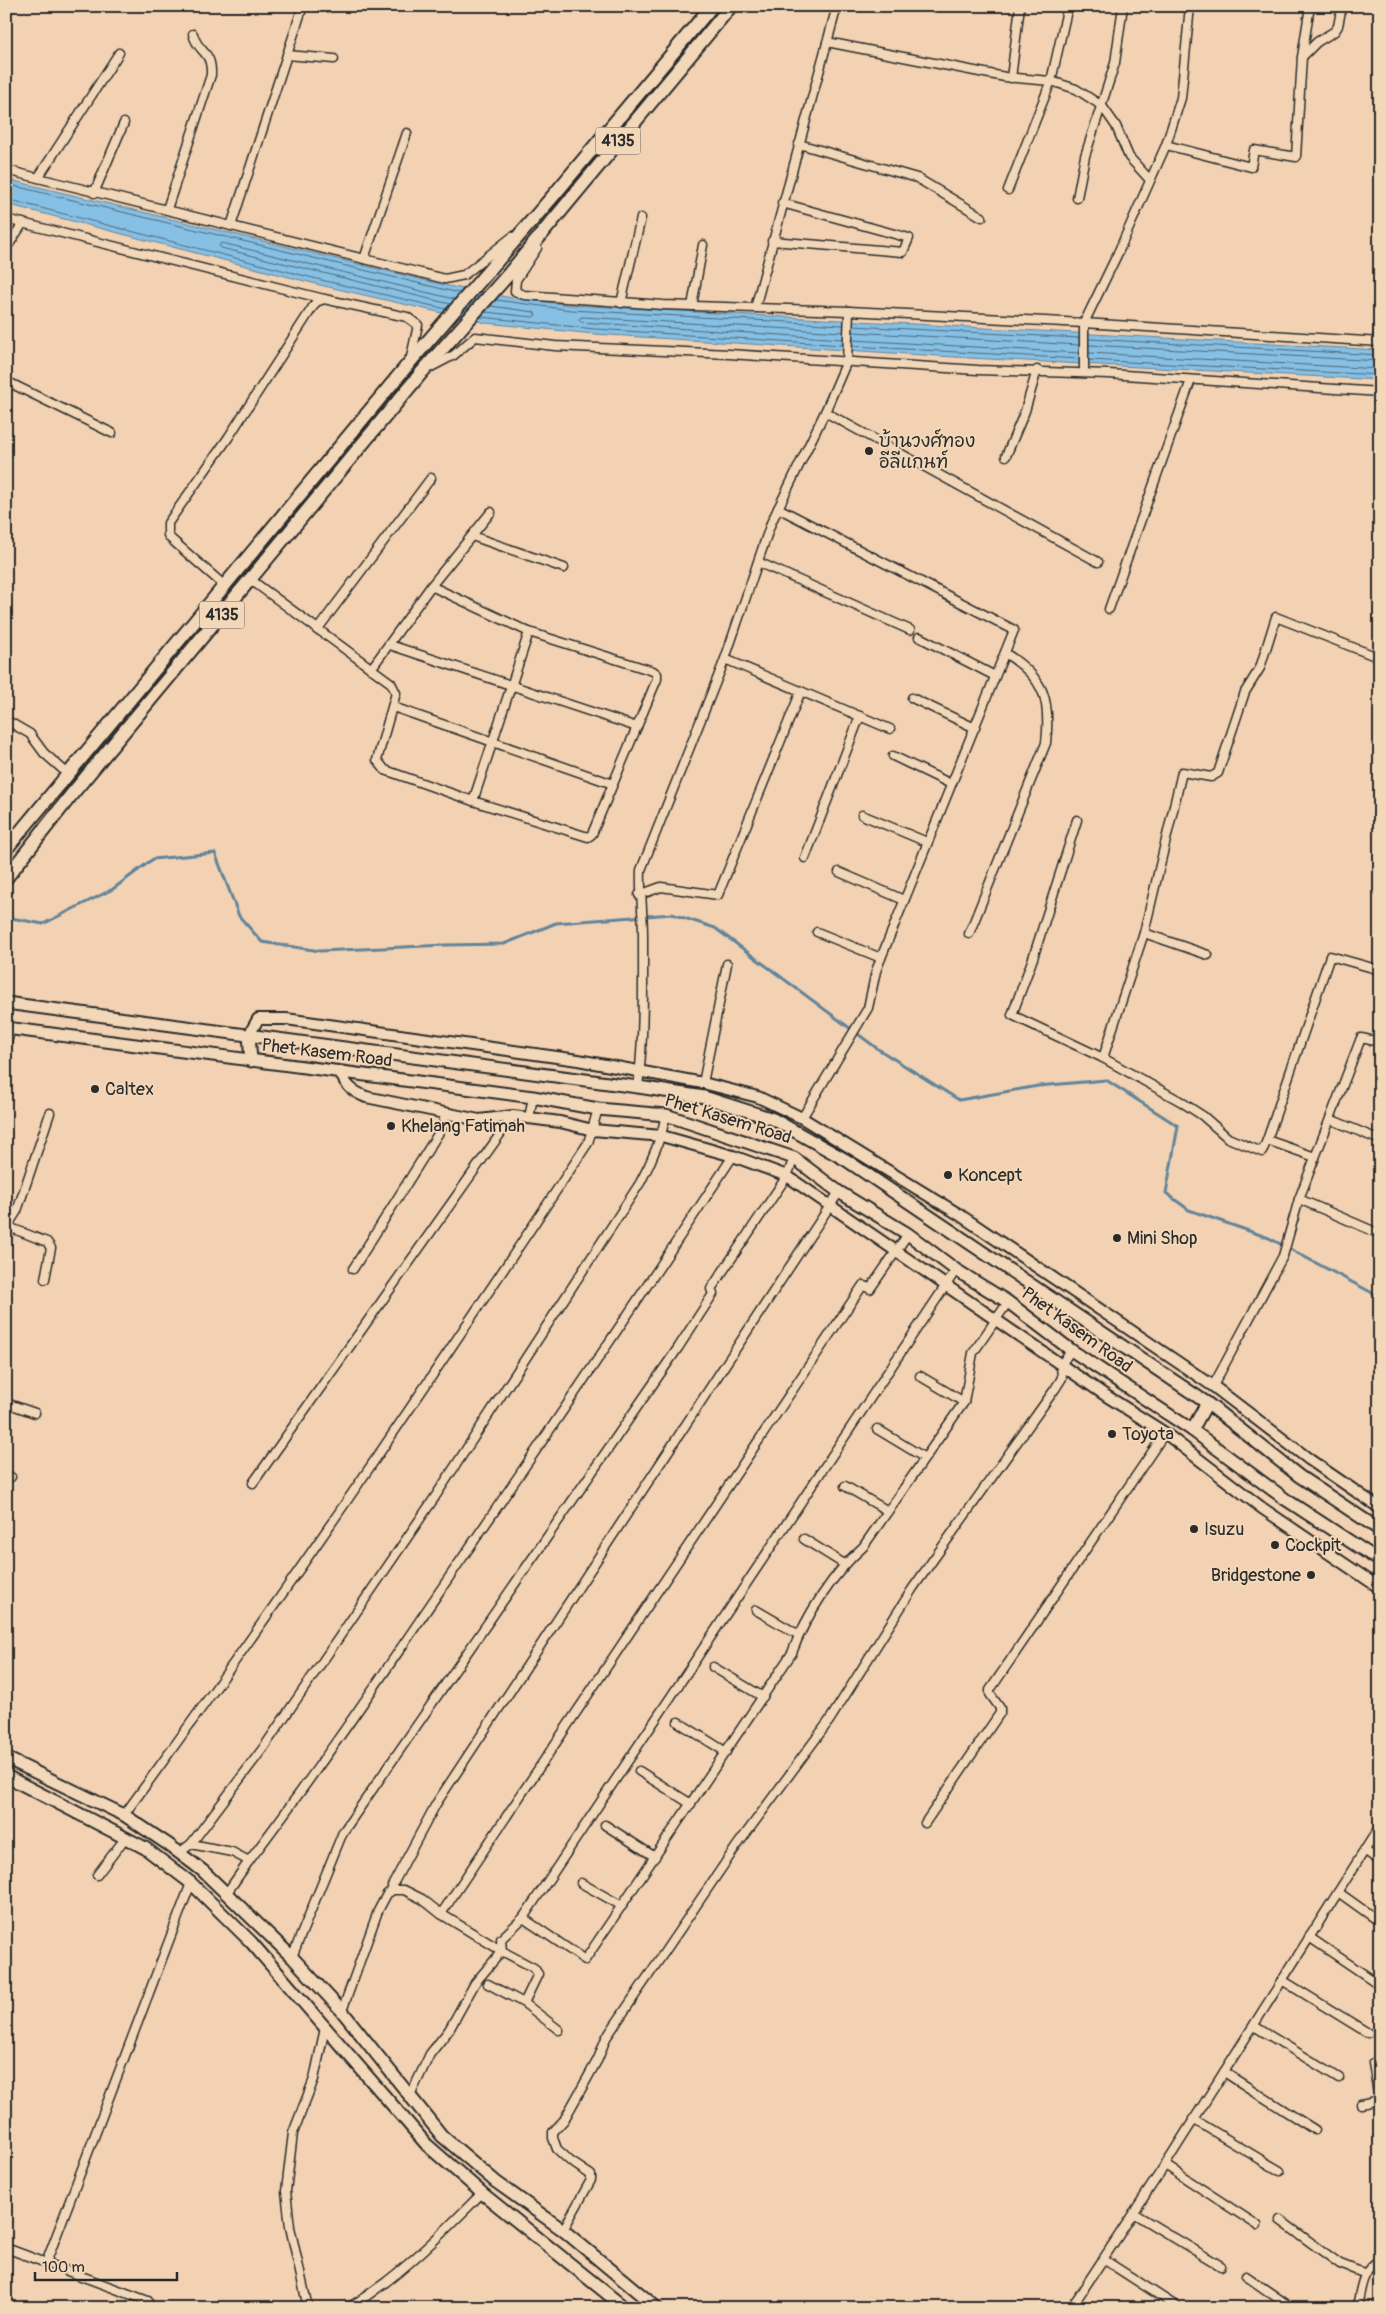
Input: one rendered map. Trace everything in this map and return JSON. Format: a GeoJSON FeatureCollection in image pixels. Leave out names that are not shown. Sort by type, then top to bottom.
{"type":"FeatureCollection","features":[{"type":"Feature","properties":{"kind":"main road","name":"4135"},"geometry":{"type":"LineString","coordinates":[[6,849],[226,587],[410,362],[531,222],[712,6]]}},
{"type":"Feature","properties":{"kind":"main road","name":"4135"},"geometry":{"type":"LineString","coordinates":[[6,878],[72,794],[422,372],[507,276],[730,6]]}},
{"type":"Feature","properties":{"kind":"main road","name":"Phet Kasem Road"},"geometry":{"type":"LineString","coordinates":[[6,1003],[638,1086],[704,1097],[773,1119],[846,1160],[1207,1403],[1299,1476],[1380,1530]]}},
{"type":"Feature","properties":{"kind":"main road","name":"Phet Kasem Road"},"geometry":{"type":"LineString","coordinates":[[8,1028],[533,1097],[598,1109],[666,1115],[794,1158],[839,1192],[908,1234],[956,1270],[1008,1302],[1072,1350],[1192,1430],[1285,1499],[1380,1561]]}},
{"type":"Feature","properties":{"kind":"main road"},"geometry":{"type":"LineString","coordinates":[[249,1035],[251,1061]]}},
{"type":"Feature","properties":{"kind":"main road"},"geometry":{"type":"LineString","coordinates":[[1192,1430],[1207,1403]]}},
{"type":"Feature","properties":{"kind":"main road"},"geometry":{"type":"LineString","coordinates":[[6,1758],[124,1815],[179,1853],[226,1894],[292,1957],[342,2012],[410,2098],[449,2142],[496,2182],[563,2230],[657,2308]]}},
{"type":"Feature","properties":{"kind":"main road"},"geometry":{"type":"LineString","coordinates":[[6,1776],[126,1837],[145,1848],[191,1883],[251,1942],[427,2145],[482,2193],[625,2308]]}},
{"type":"Feature","properties":{"kind":"street"},"geometry":{"type":"LineString","coordinates":[[231,226],[303,6]]}},
{"type":"Feature","properties":{"kind":"street"},"geometry":{"type":"LineString","coordinates":[[755,308],[837,6]]}},
{"type":"Feature","properties":{"kind":"street"},"geometry":{"type":"LineString","coordinates":[[1011,78],[1020,6]]}},
{"type":"Feature","properties":{"kind":"street"},"geometry":{"type":"LineString","coordinates":[[1008,190],[1051,81],[1068,6]]}},
{"type":"Feature","properties":{"kind":"street"},"geometry":{"type":"LineString","coordinates":[[1077,198],[1085,156],[1115,63],[1123,6]]}},
{"type":"Feature","properties":{"kind":"street"},"geometry":{"type":"LineString","coordinates":[[1084,373],[1084,322],[1166,145],[1181,98],[1190,6]]}},
{"type":"Feature","properties":{"kind":"street"},"geometry":{"type":"LineString","coordinates":[[1166,145],[1251,167],[1254,150],[1296,157],[1302,57],[1310,6]]}},
{"type":"Feature","properties":{"kind":"street"},"geometry":{"type":"LineString","coordinates":[[1302,57],[1317,42],[1335,31],[1338,26],[1342,6]]}},
{"type":"Feature","properties":{"kind":"street"},"geometry":{"type":"LineString","coordinates":[[168,209],[212,76],[210,58],[198,46],[193,34]]}},
{"type":"Feature","properties":{"kind":"street"},"geometry":{"type":"LineString","coordinates":[[827,42],[1011,78],[1051,81],[1076,89],[1102,106],[1116,126],[1129,156],[1150,180]]}},
{"type":"Feature","properties":{"kind":"street"},"geometry":{"type":"LineString","coordinates":[[38,178],[119,53]]}},
{"type":"Feature","properties":{"kind":"street"},"geometry":{"type":"LineString","coordinates":[[287,55],[334,60]]}},
{"type":"Feature","properties":{"kind":"street"},"geometry":{"type":"LineString","coordinates":[[94,192],[124,124]]}},
{"type":"Feature","properties":{"kind":"street"},"geometry":{"type":"LineString","coordinates":[[364,259],[407,133]]}},
{"type":"Feature","properties":{"kind":"street"},"geometry":{"type":"LineString","coordinates":[[799,144],[917,178],[982,217]]}},
{"type":"Feature","properties":{"kind":"street"},"geometry":{"type":"LineString","coordinates":[[6,170],[445,279],[464,275],[531,222]]}},
{"type":"Feature","properties":{"kind":"street"},"geometry":{"type":"LineString","coordinates":[[772,241],[903,252],[909,238],[782,203]]}},
{"type":"Feature","properties":{"kind":"street"},"geometry":{"type":"LineString","coordinates":[[565,204],[516,280],[516,291],[524,295],[621,303],[1084,322],[1378,342],[1380,326]]}},
{"type":"Feature","properties":{"kind":"street"},"geometry":{"type":"LineString","coordinates":[[621,303],[641,218]]}},
{"type":"Feature","properties":{"kind":"street"},"geometry":{"type":"LineString","coordinates":[[6,219],[407,317],[418,325],[410,362]]}},
{"type":"Feature","properties":{"kind":"street"},"geometry":{"type":"LineString","coordinates":[[6,249],[22,223]]}},
{"type":"Feature","properties":{"kind":"street"},"geometry":{"type":"LineString","coordinates":[[692,306],[703,245]]}},
{"type":"Feature","properties":{"kind":"street"},"geometry":{"type":"LineString","coordinates":[[226,587],[171,539],[168,535],[168,524],[228,438],[316,302],[324,298]]}},
{"type":"Feature","properties":{"kind":"street"},"geometry":{"type":"LineString","coordinates":[[638,1086],[640,1073],[643,933],[640,895],[641,870],[725,659],[778,508],[825,412],[847,361],[849,311]]}},
{"type":"Feature","properties":{"kind":"street"},"geometry":{"type":"LineString","coordinates":[[422,372],[454,354],[475,337],[555,346],[847,361],[978,370],[1037,370],[1380,392]]}},
{"type":"Feature","properties":{"kind":"street"},"geometry":{"type":"LineString","coordinates":[[1006,456],[1025,412],[1037,370]]}},
{"type":"Feature","properties":{"kind":"street"},"geometry":{"type":"LineString","coordinates":[[1109,609],[1191,380]]}},
{"type":"Feature","properties":{"kind":"street"},"geometry":{"type":"LineString","coordinates":[[6,381],[112,433]]}},
{"type":"Feature","properties":{"kind":"street"},"geometry":{"type":"LineString","coordinates":[[825,412],[1098,562]]}},
{"type":"Feature","properties":{"kind":"street"},"geometry":{"type":"LineString","coordinates":[[317,630],[430,478]]}},
{"type":"Feature","properties":{"kind":"street"},"geometry":{"type":"LineString","coordinates":[[778,508],[1014,630],[881,958],[876,971],[868,1008],[802,1118]]}},
{"type":"Feature","properties":{"kind":"street"},"geometry":{"type":"LineString","coordinates":[[371,669],[431,586],[492,512]]}},
{"type":"Feature","properties":{"kind":"street"},"geometry":{"type":"LineString","coordinates":[[472,536],[564,568]]}},
{"type":"Feature","properties":{"kind":"street"},"geometry":{"type":"LineString","coordinates":[[758,562],[910,630]]}},
{"type":"Feature","properties":{"kind":"street"},"geometry":{"type":"LineString","coordinates":[[251,580],[391,683],[396,693],[376,760],[385,770],[473,801],[588,837],[592,834],[657,679],[656,674],[653,671],[529,632],[431,586]]}},
{"type":"Feature","properties":{"kind":"street"},"geometry":{"type":"LineString","coordinates":[[1104,1058],[1144,933],[1182,772],[1211,777],[1220,770],[1245,692],[1260,668],[1276,617],[1380,658]]}},
{"type":"Feature","properties":{"kind":"street"},"geometry":{"type":"LineString","coordinates":[[473,801],[529,632]]}},
{"type":"Feature","properties":{"kind":"street"},"geometry":{"type":"LineString","coordinates":[[919,637],[995,676]]}},
{"type":"Feature","properties":{"kind":"street"},"geometry":{"type":"LineString","coordinates":[[390,644],[637,726]]}},
{"type":"Feature","properties":{"kind":"street"},"geometry":{"type":"LineString","coordinates":[[969,934],[1046,743],[1046,701],[1038,682],[1022,664],[1005,654]]}},
{"type":"Feature","properties":{"kind":"street"},"geometry":{"type":"LineString","coordinates":[[725,659],[890,729]]}},
{"type":"Feature","properties":{"kind":"street"},"geometry":{"type":"LineString","coordinates":[[640,895],[661,887],[718,895],[802,691]]}},
{"type":"Feature","properties":{"kind":"street"},"geometry":{"type":"LineString","coordinates":[[912,698],[975,728]]}},
{"type":"Feature","properties":{"kind":"street"},"geometry":{"type":"LineString","coordinates":[[393,707],[491,743],[613,784]]}},
{"type":"Feature","properties":{"kind":"street"},"geometry":{"type":"LineString","coordinates":[[805,858],[860,716]]}},
{"type":"Feature","properties":{"kind":"street"},"geometry":{"type":"LineString","coordinates":[[6,720],[30,734],[44,753],[68,774]]}},
{"type":"Feature","properties":{"kind":"street"},"geometry":{"type":"LineString","coordinates":[[893,756],[951,784]]}},
{"type":"Feature","properties":{"kind":"street"},"geometry":{"type":"LineString","coordinates":[[862,815],[927,842]]}},
{"type":"Feature","properties":{"kind":"street"},"geometry":{"type":"LineString","coordinates":[[1077,820],[1033,958],[1012,1015],[1104,1058],[1192,1109],[1228,1138],[1262,1152],[1330,956],[1380,970]]}},
{"type":"Feature","properties":{"kind":"street"},"geometry":{"type":"LineString","coordinates":[[839,872],[904,900]]}},
{"type":"Feature","properties":{"kind":"street"},"geometry":{"type":"LineString","coordinates":[[817,932],[881,958]]}},
{"type":"Feature","properties":{"kind":"street"},"geometry":{"type":"LineString","coordinates":[[1144,933],[1208,955]]}},
{"type":"Feature","properties":{"kind":"street"},"geometry":{"type":"LineString","coordinates":[[703,1083],[727,964]]}},
{"type":"Feature","properties":{"kind":"street"},"geometry":{"type":"LineString","coordinates":[[249,1035],[258,1019],[286,1019],[578,1060],[640,1073],[703,1083],[758,1097],[802,1118],[960,1214],[1214,1386],[1310,1460],[1380,1508]]}},
{"type":"Feature","properties":{"kind":"street"},"geometry":{"type":"LineString","coordinates":[[6,1046],[8,1028]]}},
{"type":"Feature","properties":{"kind":"street"},"geometry":{"type":"LineString","coordinates":[[1214,1386],[1283,1256],[1315,1157],[1361,1038],[1380,1042]]}},
{"type":"Feature","properties":{"kind":"street"},"geometry":{"type":"LineString","coordinates":[[340,1072],[345,1084],[352,1091],[366,1097],[479,1120],[514,1116],[560,1122],[593,1130],[662,1136],[733,1156],[787,1176],[1061,1366],[1165,1433],[1262,1508],[1380,1588]]}},
{"type":"Feature","properties":{"kind":"street"},"geometry":{"type":"LineString","coordinates":[[529,1118],[533,1097]]}},
{"type":"Feature","properties":{"kind":"street"},"geometry":{"type":"LineString","coordinates":[[124,1815],[209,1700],[405,1417],[588,1143],[598,1109]]}},
{"type":"Feature","properties":{"kind":"street"},"geometry":{"type":"LineString","coordinates":[[45,1279],[51,1248],[47,1242],[6,1227],[17,1211],[50,1113]]}},
{"type":"Feature","properties":{"kind":"street"},"geometry":{"type":"LineString","coordinates":[[353,1269],[443,1126],[445,1113]]}},
{"type":"Feature","properties":{"kind":"street"},"geometry":{"type":"LineString","coordinates":[[179,1853],[191,1844],[264,1747],[486,1421],[640,1182],[662,1136],[666,1115]]}},
{"type":"Feature","properties":{"kind":"street"},"geometry":{"type":"LineString","coordinates":[[253,1483],[514,1116]]}},
{"type":"Feature","properties":{"kind":"street"},"geometry":{"type":"LineString","coordinates":[[1330,1119],[1380,1140]]}},
{"type":"Feature","properties":{"kind":"street"},"geometry":{"type":"LineString","coordinates":[[1267,1140],[1315,1157]]}},
{"type":"Feature","properties":{"kind":"street"},"geometry":{"type":"LineString","coordinates":[[846,1160],[852,1149]]}},
{"type":"Feature","properties":{"kind":"street"},"geometry":{"type":"LineString","coordinates":[[226,1894],[294,1803],[631,1313],[733,1156]]}},
{"type":"Feature","properties":{"kind":"street"},"geometry":{"type":"LineString","coordinates":[[292,1957],[343,1832],[678,1348],[713,1294],[711,1289],[787,1176],[794,1158]]}},
{"type":"Feature","properties":{"kind":"street"},"geometry":{"type":"LineString","coordinates":[[393,1890],[392,1886],[436,1804],[839,1192]]}},
{"type":"Feature","properties":{"kind":"street"},"geometry":{"type":"LineString","coordinates":[[1300,1200],[1380,1234]]}},
{"type":"Feature","properties":{"kind":"street"},"geometry":{"type":"LineString","coordinates":[[441,1914],[864,1285],[870,1289],[908,1234]]}},
{"type":"Feature","properties":{"kind":"street"},"geometry":{"type":"LineString","coordinates":[[410,2098],[430,2054],[449,2030],[475,1983],[502,1951],[501,1939],[523,1918],[956,1270]]}},
{"type":"Feature","properties":{"kind":"street"},"geometry":{"type":"LineString","coordinates":[[523,1918],[585,1960],[763,1698],[792,1653],[799,1635],[844,1564],[863,1547],[964,1402],[973,1353],[1008,1302]]}},
{"type":"Feature","properties":{"kind":"street"},"geometry":{"type":"LineString","coordinates":[[563,2230],[591,2180],[591,2175],[570,2161],[557,2149],[553,2132],[564,2120],[594,2066],[606,2038],[736,1847],[829,1721],[913,1588],[1055,1389],[1062,1378],[1061,1366],[1072,1350]]}},
{"type":"Feature","properties":{"kind":"street"},"geometry":{"type":"LineString","coordinates":[[920,1376],[964,1402]]}},
{"type":"Feature","properties":{"kind":"street"},"geometry":{"type":"LineString","coordinates":[[6,1403],[35,1414]]}},
{"type":"Feature","properties":{"kind":"street"},"geometry":{"type":"LineString","coordinates":[[877,1429],[925,1458]]}},
{"type":"Feature","properties":{"kind":"street"},"geometry":{"type":"LineString","coordinates":[[925,1824],[1000,1713],[1000,1708],[990,1694],[990,1690],[1165,1433]]}},
{"type":"Feature","properties":{"kind":"street"},"geometry":{"type":"LineString","coordinates":[[845,1486],[888,1511]]}},
{"type":"Feature","properties":{"kind":"street"},"geometry":{"type":"LineString","coordinates":[[804,1539],[844,1564]]}},
{"type":"Feature","properties":{"kind":"street"},"geometry":{"type":"LineString","coordinates":[[756,1610],[799,1635]]}},
{"type":"Feature","properties":{"kind":"street"},"geometry":{"type":"LineString","coordinates":[[713,1667],[763,1698]]}},
{"type":"Feature","properties":{"kind":"street"},"geometry":{"type":"LineString","coordinates":[[678,1722],[726,1752]]}},
{"type":"Feature","properties":{"kind":"street"},"geometry":{"type":"LineString","coordinates":[[639,1772],[691,1804]]}},
{"type":"Feature","properties":{"kind":"street"},"geometry":{"type":"LineString","coordinates":[[605,1826],[656,1857]]}},
{"type":"Feature","properties":{"kind":"street"},"geometry":{"type":"LineString","coordinates":[[1073,2307],[1165,2166],[1380,1826]]}},
{"type":"Feature","properties":{"kind":"street"},"geometry":{"type":"LineString","coordinates":[[97,1875],[126,1837]]}},
{"type":"Feature","properties":{"kind":"street"},"geometry":{"type":"LineString","coordinates":[[191,1844],[232,1852],[249,1861]]}},
{"type":"Feature","properties":{"kind":"street"},"geometry":{"type":"LineString","coordinates":[[1364,1850],[1380,1861]]}},
{"type":"Feature","properties":{"kind":"street"},"geometry":{"type":"LineString","coordinates":[[46,2263],[191,1883]]}},
{"type":"Feature","properties":{"kind":"street"},"geometry":{"type":"LineString","coordinates":[[581,1883],[622,1906]]}},
{"type":"Feature","properties":{"kind":"street"},"geometry":{"type":"LineString","coordinates":[[342,2012],[378,1911],[387,1894],[393,1890],[404,1890],[422,1899],[441,1914],[534,1968],[538,1974],[524,2003]]}},
{"type":"Feature","properties":{"kind":"street"},"geometry":{"type":"LineString","coordinates":[[1338,1892],[1380,1922]]}},
{"type":"Feature","properties":{"kind":"street"},"geometry":{"type":"LineString","coordinates":[[1309,1937],[1380,1985]]}},
{"type":"Feature","properties":{"kind":"street"},"geometry":{"type":"LineString","coordinates":[[1282,1980],[1368,2033]]}},
{"type":"Feature","properties":{"kind":"street"},"geometry":{"type":"LineString","coordinates":[[488,1984],[524,2003],[560,2030]]}},
{"type":"Feature","properties":{"kind":"street"},"geometry":{"type":"LineString","coordinates":[[1254,2026],[1339,2078]]}},
{"type":"Feature","properties":{"kind":"street"},"geometry":{"type":"LineString","coordinates":[[308,2308],[290,2227],[286,2191],[293,2133],[314,2079],[325,2028]]}},
{"type":"Feature","properties":{"kind":"street"},"geometry":{"type":"LineString","coordinates":[[1360,2104],[1379,2100],[1373,2063]]}},
{"type":"Feature","properties":{"kind":"street"},"geometry":{"type":"LineString","coordinates":[[1224,2072],[1315,2130]]}},
{"type":"Feature","properties":{"kind":"street"},"geometry":{"type":"LineString","coordinates":[[1193,2119],[1280,2171]]}},
{"type":"Feature","properties":{"kind":"street"},"geometry":{"type":"LineString","coordinates":[[1165,2166],[1257,2225]]}},
{"type":"Feature","properties":{"kind":"street"},"geometry":{"type":"LineString","coordinates":[[347,2308],[402,2270],[446,2230],[482,2193]]}},
{"type":"Feature","properties":{"kind":"street"},"geometry":{"type":"LineString","coordinates":[[1133,2213],[1221,2266]]}},
{"type":"Feature","properties":{"kind":"street"},"geometry":{"type":"LineString","coordinates":[[1280,2220],[1340,2264],[1366,2274]]}},
{"type":"Feature","properties":{"kind":"street"},"geometry":{"type":"LineString","coordinates":[[6,2248],[148,2301]]}},
{"type":"Feature","properties":{"kind":"street"},"geometry":{"type":"LineString","coordinates":[[1103,2259],[1180,2308]]}},
{"type":"Feature","properties":{"kind":"street"},"geometry":{"type":"LineString","coordinates":[[1357,2308],[1361,2284],[1366,2274],[1376,2262],[1380,2261]]}},
{"type":"Feature","properties":{"kind":"street"},"geometry":{"type":"LineString","coordinates":[[1246,2276],[1292,2308]]}},
{"type":"Feature","properties":{"kind":"water"},"geometry":{"type":"Polygon","coordinates":[[[6,179],[453,287],[512,298],[571,305],[1380,350],[1380,380],[970,358],[594,334],[486,323],[320,285],[6,204],[6,179]]]}},
{"type":"Feature","properties":{"kind":"waterway"},"geometry":{"type":"LineString","coordinates":[[6,917],[43,924],[113,889],[153,859],[215,853],[239,916],[262,942],[320,951],[504,944],[556,923],[672,914],[715,928],[878,1049],[959,1100],[1038,1086],[1106,1080],[1178,1126],[1166,1193],[1189,1210],[1269,1238],[1380,1297]]}},
{"type":"Feature","properties":{"kind":"place","name":"บ้านวงศ์ทอง อีลีแกนท์"},"geometry":{"type":"Point","coordinates":[869,451]}},
{"type":"Feature","properties":{"kind":"place","name":"Caltex"},"geometry":{"type":"Point","coordinates":[95,1089]}},
{"type":"Feature","properties":{"kind":"place","name":"Khelang Fatimah"},"geometry":{"type":"Point","coordinates":[391,1126]}},
{"type":"Feature","properties":{"kind":"place","name":"Koncept"},"geometry":{"type":"Point","coordinates":[948,1175]}},
{"type":"Feature","properties":{"kind":"place","name":"Mini Shop"},"geometry":{"type":"Point","coordinates":[1117,1238]}},
{"type":"Feature","properties":{"kind":"place","name":"Toyota"},"geometry":{"type":"Point","coordinates":[1112,1434]}},
{"type":"Feature","properties":{"kind":"place","name":"Isuzu"},"geometry":{"type":"Point","coordinates":[1194,1529]}},
{"type":"Feature","properties":{"kind":"place","name":"Cockpit"},"geometry":{"type":"Point","coordinates":[1275,1545]}},
{"type":"Feature","properties":{"kind":"place","name":"Bridgestone"},"geometry":{"type":"Point","coordinates":[1311,1575]}}]}
